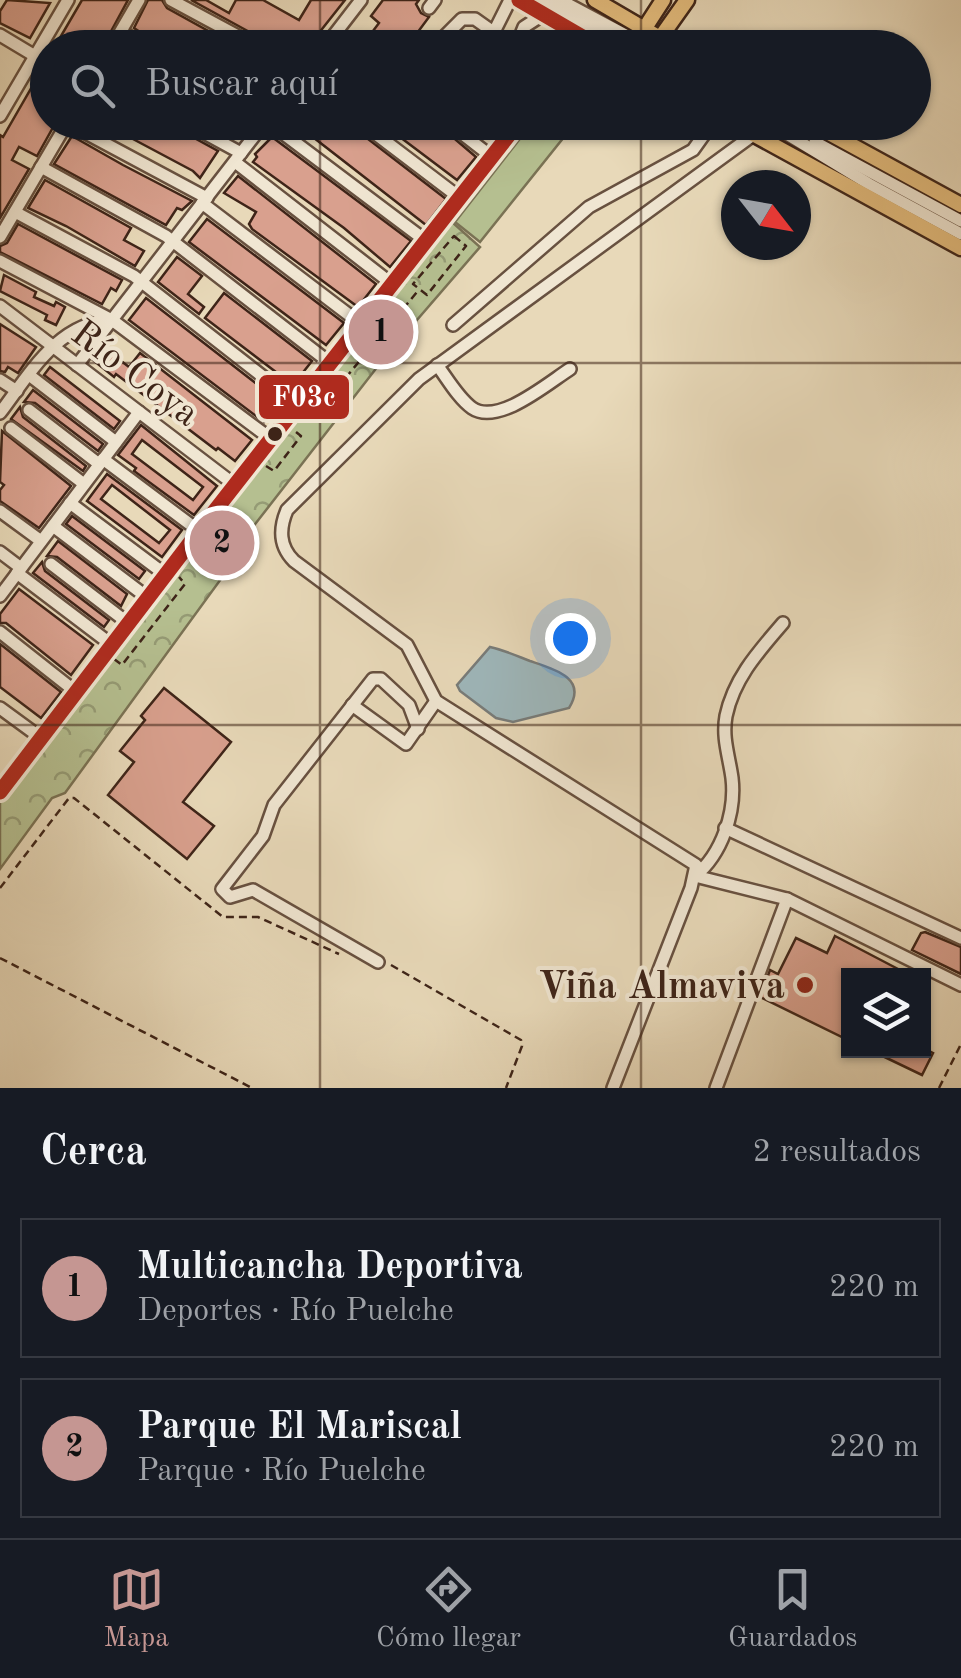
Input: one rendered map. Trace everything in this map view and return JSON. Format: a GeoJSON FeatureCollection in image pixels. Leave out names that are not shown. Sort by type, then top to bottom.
{"type":"FeatureCollection","features":[{"type":"Feature","properties":{"kind":"main road"},"geometry":{"type":"LineString","coordinates":[[520,0],[545,7],[569,30]]}},
{"type":"Feature","properties":{"kind":"main road"},"geometry":{"type":"LineString","coordinates":[[594,0],[629,30]]}},
{"type":"Feature","properties":{"kind":"main road"},"geometry":{"type":"LineString","coordinates":[[649,30],[663,0]]}},
{"type":"Feature","properties":{"kind":"main road"},"geometry":{"type":"LineString","coordinates":[[656,30],[688,0]]}},
{"type":"Feature","properties":{"kind":"main road"},"geometry":{"type":"LineString","coordinates":[[762,140],[961,248]]}},
{"type":"Feature","properties":{"kind":"main road"},"geometry":{"type":"LineString","coordinates":[[842,140],[961,205]]}},
{"type":"Feature","properties":{"kind":"street"},"geometry":{"type":"LineString","coordinates":[[122,30],[140,0]]}},
{"type":"Feature","properties":{"kind":"street"},"geometry":{"type":"LineString","coordinates":[[171,0],[227,30]]}},
{"type":"Feature","properties":{"kind":"street"},"geometry":{"type":"LineString","coordinates":[[338,30],[361,0]]}},
{"type":"Feature","properties":{"kind":"street"},"geometry":{"type":"LineString","coordinates":[[495,30],[510,0]]}},
{"type":"Feature","properties":{"kind":"street"},"geometry":{"type":"LineString","coordinates":[[560,0],[619,30]]}},
{"type":"Feature","properties":{"kind":"street"},"geometry":{"type":"LineString","coordinates":[[49,30],[65,1]]}},
{"type":"Feature","properties":{"kind":"street"},"geometry":{"type":"LineString","coordinates":[[523,30],[545,7],[609,30]]}},
{"type":"Feature","properties":{"kind":"street"},"geometry":{"type":"LineString","coordinates":[[450,30],[462,18],[475,19],[491,30]]}},
{"type":"Feature","properties":{"kind":"street"},"geometry":{"type":"LineString","coordinates":[[0,36],[30,53]]}},
{"type":"Feature","properties":{"kind":"street"},"geometry":{"type":"LineString","coordinates":[[1,110],[30,64]]}},
{"type":"Feature","properties":{"kind":"street"},"geometry":{"type":"LineString","coordinates":[[0,236],[57,140]]}},
{"type":"Feature","properties":{"kind":"street"},"geometry":{"type":"LineString","coordinates":[[98,140],[205,201],[361,324]]}},
{"type":"Feature","properties":{"kind":"street"},"geometry":{"type":"LineString","coordinates":[[211,140],[392,284]]}},
{"type":"Feature","properties":{"kind":"street"},"geometry":{"type":"LineString","coordinates":[[77,365],[252,140]]}},
{"type":"Feature","properties":{"kind":"street"},"geometry":{"type":"LineString","coordinates":[[291,140],[426,240]]}},
{"type":"Feature","properties":{"kind":"street"},"geometry":{"type":"LineString","coordinates":[[384,140],[460,198]]}},
{"type":"Feature","properties":{"kind":"street"},"geometry":{"type":"LineString","coordinates":[[470,140],[492,157]]}},
{"type":"Feature","properties":{"kind":"street"},"geometry":{"type":"LineString","coordinates":[[2,786],[112,652],[128,623],[506,140]]}},
{"type":"Feature","properties":{"kind":"street"},"geometry":{"type":"LineString","coordinates":[[453,325],[588,206],[693,150],[700,140]]}},
{"type":"Feature","properties":{"kind":"street"},"geometry":{"type":"LineString","coordinates":[[613,1088],[696,865],[436,701],[406,645],[294,561],[282,546],[281,528],[287,510],[398,396],[746,140]]}},
{"type":"Feature","properties":{"kind":"street"},"geometry":{"type":"LineString","coordinates":[[796,140],[961,234]]}},
{"type":"Feature","properties":{"kind":"street"},"geometry":{"type":"LineString","coordinates":[[814,140],[961,221]]}},
{"type":"Feature","properties":{"kind":"street"},"geometry":{"type":"LineString","coordinates":[[41,167],[173,241],[330,362]]}},
{"type":"Feature","properties":{"kind":"street"},"geometry":{"type":"LineString","coordinates":[[14,212],[142,281],[298,404]]}},
{"type":"Feature","properties":{"kind":"street"},"geometry":{"type":"LineString","coordinates":[[0,262],[112,320],[271,439]]}},
{"type":"Feature","properties":{"kind":"street","name":"Río Coya"},"geometry":{"type":"LineString","coordinates":[[0,306],[235,485]]}},
{"type":"Feature","properties":{"kind":"street"},"geometry":{"type":"LineString","coordinates":[[0,413],[51,346],[90,324],[112,320]]}},
{"type":"Feature","properties":{"kind":"street"},"geometry":{"type":"LineString","coordinates":[[437,365],[473,408],[488,414],[502,412],[570,369]]}},
{"type":"Feature","properties":{"kind":"street"},"geometry":{"type":"LineString","coordinates":[[29,375],[116,442]]}},
{"type":"Feature","properties":{"kind":"street"},"geometry":{"type":"LineString","coordinates":[[0,380],[16,391]]}},
{"type":"Feature","properties":{"kind":"street"},"geometry":{"type":"LineString","coordinates":[[30,410],[199,531]]}},
{"type":"Feature","properties":{"kind":"street"},"geometry":{"type":"LineString","coordinates":[[0,595],[139,412]]}},
{"type":"Feature","properties":{"kind":"street"},"geometry":{"type":"LineString","coordinates":[[10,428],[84,484]]}},
{"type":"Feature","properties":{"kind":"street"},"geometry":{"type":"LineString","coordinates":[[70,503],[170,573]]}},
{"type":"Feature","properties":{"kind":"street"},"geometry":{"type":"LineString","coordinates":[[0,511],[41,541]]}},
{"type":"Feature","properties":{"kind":"street"},"geometry":{"type":"LineString","coordinates":[[53,526],[148,598]]}},
{"type":"Feature","properties":{"kind":"street"},"geometry":{"type":"LineString","coordinates":[[0,552],[112,652]]}},
{"type":"Feature","properties":{"kind":"street"},"geometry":{"type":"LineString","coordinates":[[51,564],[128,623]]}},
{"type":"Feature","properties":{"kind":"street"},"geometry":{"type":"LineString","coordinates":[[694,876],[712,862],[733,793],[724,738],[728,708],[746,665],[783,623]]}},
{"type":"Feature","properties":{"kind":"street"},"geometry":{"type":"LineString","coordinates":[[0,632],[76,692]]}},
{"type":"Feature","properties":{"kind":"street"},"geometry":{"type":"LineString","coordinates":[[378,962],[253,890],[230,897],[222,890],[263,836],[274,804],[372,679],[382,679],[409,704],[418,729]]}},
{"type":"Feature","properties":{"kind":"street"},"geometry":{"type":"LineString","coordinates":[[352,705],[406,744],[436,701]]}},
{"type":"Feature","properties":{"kind":"street"},"geometry":{"type":"LineString","coordinates":[[0,708],[40,738]]}},
{"type":"Feature","properties":{"kind":"street"},"geometry":{"type":"LineString","coordinates":[[725,828],[961,938]]}},
{"type":"Feature","properties":{"kind":"street"},"geometry":{"type":"LineString","coordinates":[[694,876],[787,899],[961,985]]}},
{"type":"Feature","properties":{"kind":"street"},"geometry":{"type":"LineString","coordinates":[[716,1088],[787,899]]}},
{"type":"Feature","properties":{"kind":"path"},"geometry":{"type":"LineString","coordinates":[[454,236],[466,246],[427,295],[418,291],[414,284],[454,236]]}},
{"type":"Feature","properties":{"kind":"path"},"geometry":{"type":"LineString","coordinates":[[402,310],[418,291]]}},
{"type":"Feature","properties":{"kind":"path"},"geometry":{"type":"LineString","coordinates":[[388,298],[410,316]]}},
{"type":"Feature","properties":{"kind":"path"},"geometry":{"type":"LineString","coordinates":[[330,398],[362,358],[350,346]]}},
{"type":"Feature","properties":{"kind":"path"},"geometry":{"type":"LineString","coordinates":[[260,462],[274,471],[283,460],[301,436],[288,426]]}},
{"type":"Feature","properties":{"kind":"path"},"geometry":{"type":"LineString","coordinates":[[112,652],[122,665],[185,584],[170,573]]}},
{"type":"Feature","properties":{"kind":"path"},"geometry":{"type":"LineString","coordinates":[[0,888],[72,798],[222,917],[258,917],[330,952],[346,955]]}},
{"type":"Feature","properties":{"kind":"path"},"geometry":{"type":"LineString","coordinates":[[0,958],[252,1088]]}},
{"type":"Feature","properties":{"kind":"path"},"geometry":{"type":"LineString","coordinates":[[378,962],[398,966],[521,1040],[506,1088]]}},
{"type":"Feature","properties":{"kind":"path"},"geometry":{"type":"LineString","coordinates":[[939,1088],[961,1044]]}},
{"type":"Feature","properties":{"kind":"green space"},"geometry":{"type":"Polygon","coordinates":[[[519,140],[562,140],[480,242],[455,222],[519,140]]]}},
{"type":"Feature","properties":{"kind":"green space"},"geometry":{"type":"Polygon","coordinates":[[[452,222],[480,247],[385,357],[242,541],[245,546],[65,793],[52,798],[0,869],[0,801],[452,222]]]}},
{"type":"Feature","properties":{"kind":"water"},"geometry":{"type":"Polygon","coordinates":[[[490,647],[566,676],[574,689],[569,708],[513,722],[496,718],[460,691],[457,685],[490,647]]]}},
{"type":"Feature","properties":{"kind":"building"},"geometry":{"type":"Polygon","coordinates":[[[7,0],[50,3],[35,30],[30,30],[30,38],[0,23],[0,11],[7,0]]]}},
{"type":"Feature","properties":{"kind":"building"},"geometry":{"type":"Polygon","coordinates":[[[82,0],[128,0],[112,30],[64,30],[82,0]]]}},
{"type":"Feature","properties":{"kind":"building"},"geometry":{"type":"Polygon","coordinates":[[[148,0],[162,0],[167,8],[207,30],[137,30],[134,28],[148,0]]]}},
{"type":"Feature","properties":{"kind":"building"},"geometry":{"type":"Polygon","coordinates":[[[191,0],[206,0],[229,13],[236,0],[263,0],[299,20],[311,0],[345,0],[321,30],[246,30],[191,0]]]}},
{"type":"Feature","properties":{"kind":"building"},"geometry":{"type":"Polygon","coordinates":[[[383,0],[419,0],[416,4],[421,13],[429,17],[419,30],[374,30],[379,23],[371,16],[383,0]]]}},
{"type":"Feature","properties":{"kind":"building"},"geometry":{"type":"Polygon","coordinates":[[[30,90],[30,140],[46,140],[37,156],[19,147],[12,160],[29,169],[0,218],[0,135],[3,137],[30,90]]]}},
{"type":"Feature","properties":{"kind":"building"},"geometry":{"type":"Polygon","coordinates":[[[69,140],[79,140],[192,201],[182,210],[177,208],[166,225],[54,164],[69,140]]]}},
{"type":"Feature","properties":{"kind":"building"},"geometry":{"type":"Polygon","coordinates":[[[135,140],[198,140],[218,151],[200,178],[135,140]]]}},
{"type":"Feature","properties":{"kind":"building"},"geometry":{"type":"Polygon","coordinates":[[[269,140],[276,140],[411,241],[390,267],[253,162],[255,154],[269,140]]]}},
{"type":"Feature","properties":{"kind":"building"},"geometry":{"type":"Polygon","coordinates":[[[317,140],[369,140],[446,199],[426,225],[317,140]]]}},
{"type":"Feature","properties":{"kind":"building"},"geometry":{"type":"Polygon","coordinates":[[[404,140],[456,140],[476,157],[457,180],[404,140]]]}},
{"type":"Feature","properties":{"kind":"building"},"geometry":{"type":"Polygon","coordinates":[[[238,176],[376,284],[358,307],[252,229],[249,224],[256,212],[224,193],[238,176]]]}},
{"type":"Feature","properties":{"kind":"building"},"geometry":{"type":"Polygon","coordinates":[[[45,180],[131,228],[124,240],[144,251],[135,266],[28,208],[45,180]]]}},
{"type":"Feature","properties":{"kind":"building"},"geometry":{"type":"Polygon","coordinates":[[[207,219],[344,323],[326,345],[189,242],[207,219]]]}},
{"type":"Feature","properties":{"kind":"building"},"geometry":{"type":"Polygon","coordinates":[[[18,224],[122,280],[116,291],[111,288],[102,304],[0,252],[0,246],[7,243],[18,224]]]}},
{"type":"Feature","properties":{"kind":"building"},"geometry":{"type":"Polygon","coordinates":[[[177,257],[202,276],[188,294],[204,307],[199,314],[158,282],[177,257]]]}},
{"type":"Feature","properties":{"kind":"building"},"geometry":{"type":"Polygon","coordinates":[[[4,275],[36,292],[34,297],[65,307],[56,325],[45,320],[47,315],[0,291],[4,275]]]}},
{"type":"Feature","properties":{"kind":"building"},"geometry":{"type":"Polygon","coordinates":[[[224,293],[312,361],[293,385],[205,318],[224,293]]]}},
{"type":"Feature","properties":{"kind":"building"},"geometry":{"type":"Polygon","coordinates":[[[146,298],[280,402],[264,422],[129,320],[146,298]]]}},
{"type":"Feature","properties":{"kind":"building"},"geometry":{"type":"Polygon","coordinates":[[[0,324],[36,347],[18,373],[8,367],[5,372],[0,371],[0,324]]]}},
{"type":"Feature","properties":{"kind":"building"},"geometry":{"type":"Polygon","coordinates":[[[103,347],[129,367],[140,353],[252,440],[235,461],[216,450],[93,360],[103,347]]]}},
{"type":"Feature","properties":{"kind":"building"},"geometry":{"type":"Polygon","coordinates":[[[50,367],[120,421],[114,429],[44,375],[50,367]]]}},
{"type":"Feature","properties":{"kind":"building"},"geometry":{"type":"Polygon","coordinates":[[[33,390],[103,444],[98,451],[35,403],[24,402],[33,390]]]}},
{"type":"Feature","properties":{"kind":"building"},"geometry":{"type":"Polygon","coordinates":[[[20,407],[23,417],[86,466],[83,471],[11,419],[20,407]]]}},
{"type":"Feature","properties":{"kind":"building"},"geometry":{"type":"Polygon","coordinates":[[[141,425],[217,486],[194,515],[118,455],[141,425]],[[142,440],[132,454],[193,500],[203,487],[142,440]]]}},
{"type":"Feature","properties":{"kind":"building"},"geometry":{"type":"Polygon","coordinates":[[[2,431],[71,486],[39,528],[0,501],[4,485],[0,482],[2,431]]]}},
{"type":"Feature","properties":{"kind":"building"},"geometry":{"type":"Polygon","coordinates":[[[107,474],[182,530],[162,557],[87,501],[107,474]],[[112,485],[101,499],[159,543],[170,530],[112,485]]]}},
{"type":"Feature","properties":{"kind":"building"},"geometry":{"type":"Polygon","coordinates":[[[72,516],[145,571],[139,579],[66,524],[72,516]]]}},
{"type":"Feature","properties":{"kind":"building"},"geometry":{"type":"Polygon","coordinates":[[[58,541],[127,594],[121,606],[57,557],[47,556],[58,541]]]}},
{"type":"Feature","properties":{"kind":"building"},"geometry":{"type":"Polygon","coordinates":[[[42,562],[45,571],[109,620],[104,627],[33,573],[42,562]]]}},
{"type":"Feature","properties":{"kind":"building"},"geometry":{"type":"Polygon","coordinates":[[[19,589],[93,645],[71,675],[6,623],[0,623],[0,614],[19,589]]]}},
{"type":"Feature","properties":{"kind":"building"},"geometry":{"type":"Polygon","coordinates":[[[0,644],[61,692],[41,718],[0,687],[0,644]]]}},
{"type":"Feature","properties":{"kind":"building"},"geometry":{"type":"Polygon","coordinates":[[[164,688],[231,742],[183,802],[214,826],[187,859],[108,795],[134,762],[120,751],[164,688]]]}},
{"type":"Feature","properties":{"kind":"building"},"geometry":{"type":"Polygon","coordinates":[[[925,932],[961,947],[961,974],[912,950],[925,932]]]}},
{"type":"Feature","properties":{"kind":"building","name":"Viña Almaviva"},"geometry":{"type":"Polygon","coordinates":[[[835,936],[896,968],[841,968],[841,1037],[760,997],[770,970],[778,974],[796,938],[827,953],[835,936]]]}},
{"type":"Feature","properties":{"kind":"building"},"geometry":{"type":"Polygon","coordinates":[[[887,1058],[930,1058],[922,1075],[887,1058]]]}},
{"type":"Feature","properties":{"kind":"transit line","name":"F03c"},"geometry":{"type":"LineString","coordinates":[[519,0],[571,30]]}},
{"type":"Feature","properties":{"kind":"transit line","name":"F03c"},"geometry":{"type":"LineString","coordinates":[[0,792],[505,140]]}},
{"type":"Feature","properties":{"kind":"place","name":"Multicancha Deportiva"},"geometry":{"type":"Point","coordinates":[381,332]}},
{"type":"Feature","properties":{"kind":"place","name":"Parque El Mariscal"},"geometry":{"type":"Point","coordinates":[222,543]}},
{"type":"Feature","properties":{"kind":"place","name":"Viña Almaviva"},"geometry":{"type":"Point","coordinates":[805,985]}}]}
